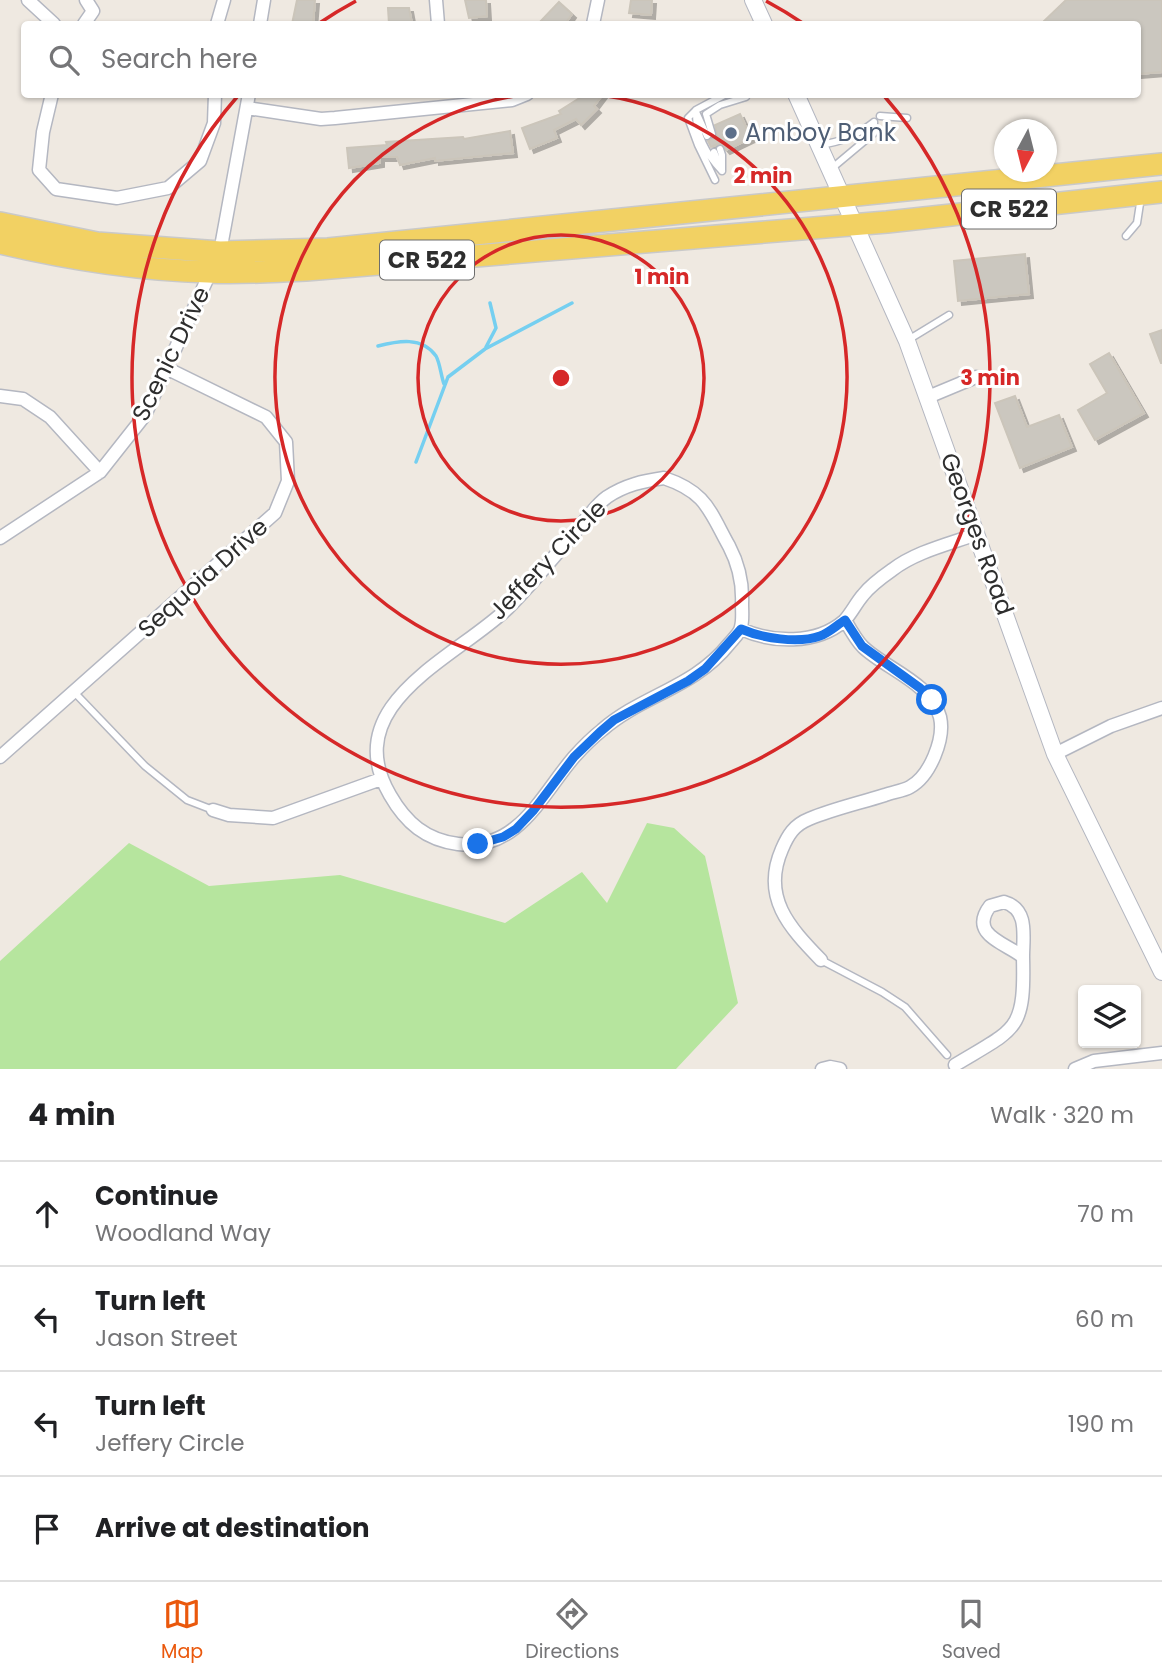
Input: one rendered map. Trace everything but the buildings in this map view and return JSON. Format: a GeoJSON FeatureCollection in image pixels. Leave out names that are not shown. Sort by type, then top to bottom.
{"type":"FeatureCollection","features":[{"type":"Feature","properties":{"kind":"main road","name":"CR 522"},"geometry":{"type":"LineString","coordinates":[[0,223],[97,243],[220,251],[328,249],[1162,164]]}},
{"type":"Feature","properties":{"kind":"main road","name":"CR 522"},"geometry":{"type":"LineString","coordinates":[[0,243],[46,254],[152,269],[210,273],[306,270],[855,224],[1151,193]]}},
{"type":"Feature","properties":{"kind":"street"},"geometry":{"type":"LineString","coordinates":[[29,0],[51,21]]}},
{"type":"Feature","properties":{"kind":"street"},"geometry":{"type":"LineString","coordinates":[[86,0],[93,11],[86,21]]}},
{"type":"Feature","properties":{"kind":"street"},"geometry":{"type":"LineString","coordinates":[[221,21],[224,0]]}},
{"type":"Feature","properties":{"kind":"street"},"geometry":{"type":"LineString","coordinates":[[260,21],[264,0]]}},
{"type":"Feature","properties":{"kind":"street"},"geometry":{"type":"LineString","coordinates":[[436,0],[438,21]]}},
{"type":"Feature","properties":{"kind":"street"},"geometry":{"type":"LineString","coordinates":[[594,21],[598,0]]}},
{"type":"Feature","properties":{"kind":"street"},"geometry":{"type":"LineString","coordinates":[[752,0],[762,21]]}},
{"type":"Feature","properties":{"kind":"street"},"geometry":{"type":"LineString","coordinates":[[51,98],[43,132],[39,170],[56,189],[117,198],[168,188],[200,160],[214,123],[215,98]]}},
{"type":"Feature","properties":{"kind":"street"},"geometry":{"type":"LineString","coordinates":[[220,251],[248,101],[328,118],[446,101],[517,98]]}},
{"type":"Feature","properties":{"kind":"street","name":"Georges Road"},"geometry":{"type":"LineString","coordinates":[[798,98],[906,341],[928,397],[1055,754],[1162,972]]}},
{"type":"Feature","properties":{"kind":"street","name":"Scenic Drive"},"geometry":{"type":"LineString","coordinates":[[0,538],[100,472],[145,415],[210,273]]}},
{"type":"Feature","properties":{"kind":"street","name":"Sequoia Drive"},"geometry":{"type":"LineString","coordinates":[[0,757],[275,513],[288,481],[286,442],[266,417],[168,369]]}},
{"type":"Feature","properties":{"kind":"street"},"geometry":{"type":"LineString","coordinates":[[928,397],[976,377]]}},
{"type":"Feature","properties":{"kind":"street"},"geometry":{"type":"LineString","coordinates":[[0,396],[23,399],[50,417],[100,472]]}},
{"type":"Feature","properties":{"kind":"street","name":"Jeffery Circle"},"geometry":{"type":"LineString","coordinates":[[664,478],[691,489],[705,502],[736,560],[743,587],[741,629],[705,669],[688,681],[614,720],[600,732],[574,757],[533,811],[516,829],[503,837],[478,844],[440,842],[411,824],[395,804],[381,779],[376,757],[378,734],[391,705],[408,687],[507,609],[604,499],[633,484],[664,478]]}},
{"type":"Feature","properties":{"kind":"street"},"geometry":{"type":"LineString","coordinates":[[741,629],[754,635],[797,639],[820,636],[845,620],[864,593],[894,568],[915,557],[976,534]]}},
{"type":"Feature","properties":{"kind":"street"},"geometry":{"type":"LineString","coordinates":[[821,960],[792,930],[779,905],[774,884],[774,866],[787,838],[791,831],[808,819],[910,787],[926,774],[939,734],[940,718],[932,700],[920,688],[862,646],[845,620]]}},
{"type":"Feature","properties":{"kind":"street"},"geometry":{"type":"LineString","coordinates":[[1055,754],[1111,726],[1162,708]]}},
{"type":"Feature","properties":{"kind":"street"},"geometry":{"type":"LineString","coordinates":[[213,810],[229,816],[273,818],[381,779]]}},
{"type":"Feature","properties":{"kind":"street"},"geometry":{"type":"LineString","coordinates":[[953,1063],[1013,1028],[1021,1013],[1024,997],[1023,957]]}},
{"type":"Feature","properties":{"kind":"street"},"geometry":{"type":"LineString","coordinates":[[1075,1069],[1094,1061],[1162,1054]]}},
{"type":"Feature","properties":{"kind":"street"},"geometry":{"type":"LineString","coordinates":[[822,1069],[840,1069]]}},
{"type":"Feature","properties":{"kind":"lane"},"geometry":{"type":"LineString","coordinates":[[715,180],[688,118],[696,110],[718,98]]}},
{"type":"Feature","properties":{"kind":"lane"},"geometry":{"type":"LineString","coordinates":[[696,110],[710,135],[706,114],[739,98]]}},
{"type":"Feature","properties":{"kind":"lane"},"geometry":{"type":"LineString","coordinates":[[746,98],[750,104]]}},
{"type":"Feature","properties":{"kind":"lane"},"geometry":{"type":"LineString","coordinates":[[696,110],[695,126],[710,158],[722,171],[722,155],[717,150]]}},
{"type":"Feature","properties":{"kind":"lane"},"geometry":{"type":"LineString","coordinates":[[880,116],[907,118]]}},
{"type":"Feature","properties":{"kind":"lane"},"geometry":{"type":"LineString","coordinates":[[819,145],[841,142],[862,132],[874,122],[874,134],[831,169]]}},
{"type":"Feature","properties":{"kind":"lane"},"geometry":{"type":"LineString","coordinates":[[1126,236],[1137,223],[1151,193]]}},
{"type":"Feature","properties":{"kind":"lane"},"geometry":{"type":"LineString","coordinates":[[906,341],[949,315]]}},
{"type":"Feature","properties":{"kind":"lane"},"geometry":{"type":"LineString","coordinates":[[75,693],[145,766],[187,800],[213,810]]}},
{"type":"Feature","properties":{"kind":"lane"},"geometry":{"type":"LineString","coordinates":[[821,960],[905,1007],[953,1063]]}},
{"type":"Feature","properties":{"kind":"green space"},"geometry":{"type":"Polygon","coordinates":[[[647,823],[674,828],[705,856],[738,1003],[676,1069],[0,1069],[0,961],[129,843],[209,886],[340,875],[505,923],[582,872],[607,903],[647,823]]]}},
{"type":"Feature","properties":{"kind":"waterway"},"geometry":{"type":"LineString","coordinates":[[486,347],[496,328],[490,303]]}},
{"type":"Feature","properties":{"kind":"waterway"},"geometry":{"type":"LineString","coordinates":[[416,462],[448,377],[485,349],[572,303]]}},
{"type":"Feature","properties":{"kind":"waterway"},"geometry":{"type":"LineString","coordinates":[[378,346],[401,342],[424,345],[436,356],[444,384]]}},
{"type":"Feature","properties":{"kind":"place","name":"Amboy Bank"},"geometry":{"type":"Point","coordinates":[731,133]}},
{"type":"Feature","properties":{"kind":"route"},"geometry":{"type":"LineString","coordinates":[[478,844],[503,837],[516,829],[574,757],[600,732],[614,720],[688,681],[705,669],[741,629],[754,635],[797,639],[820,636],[845,620],[862,646],[920,688],[932,700]]}}]}
